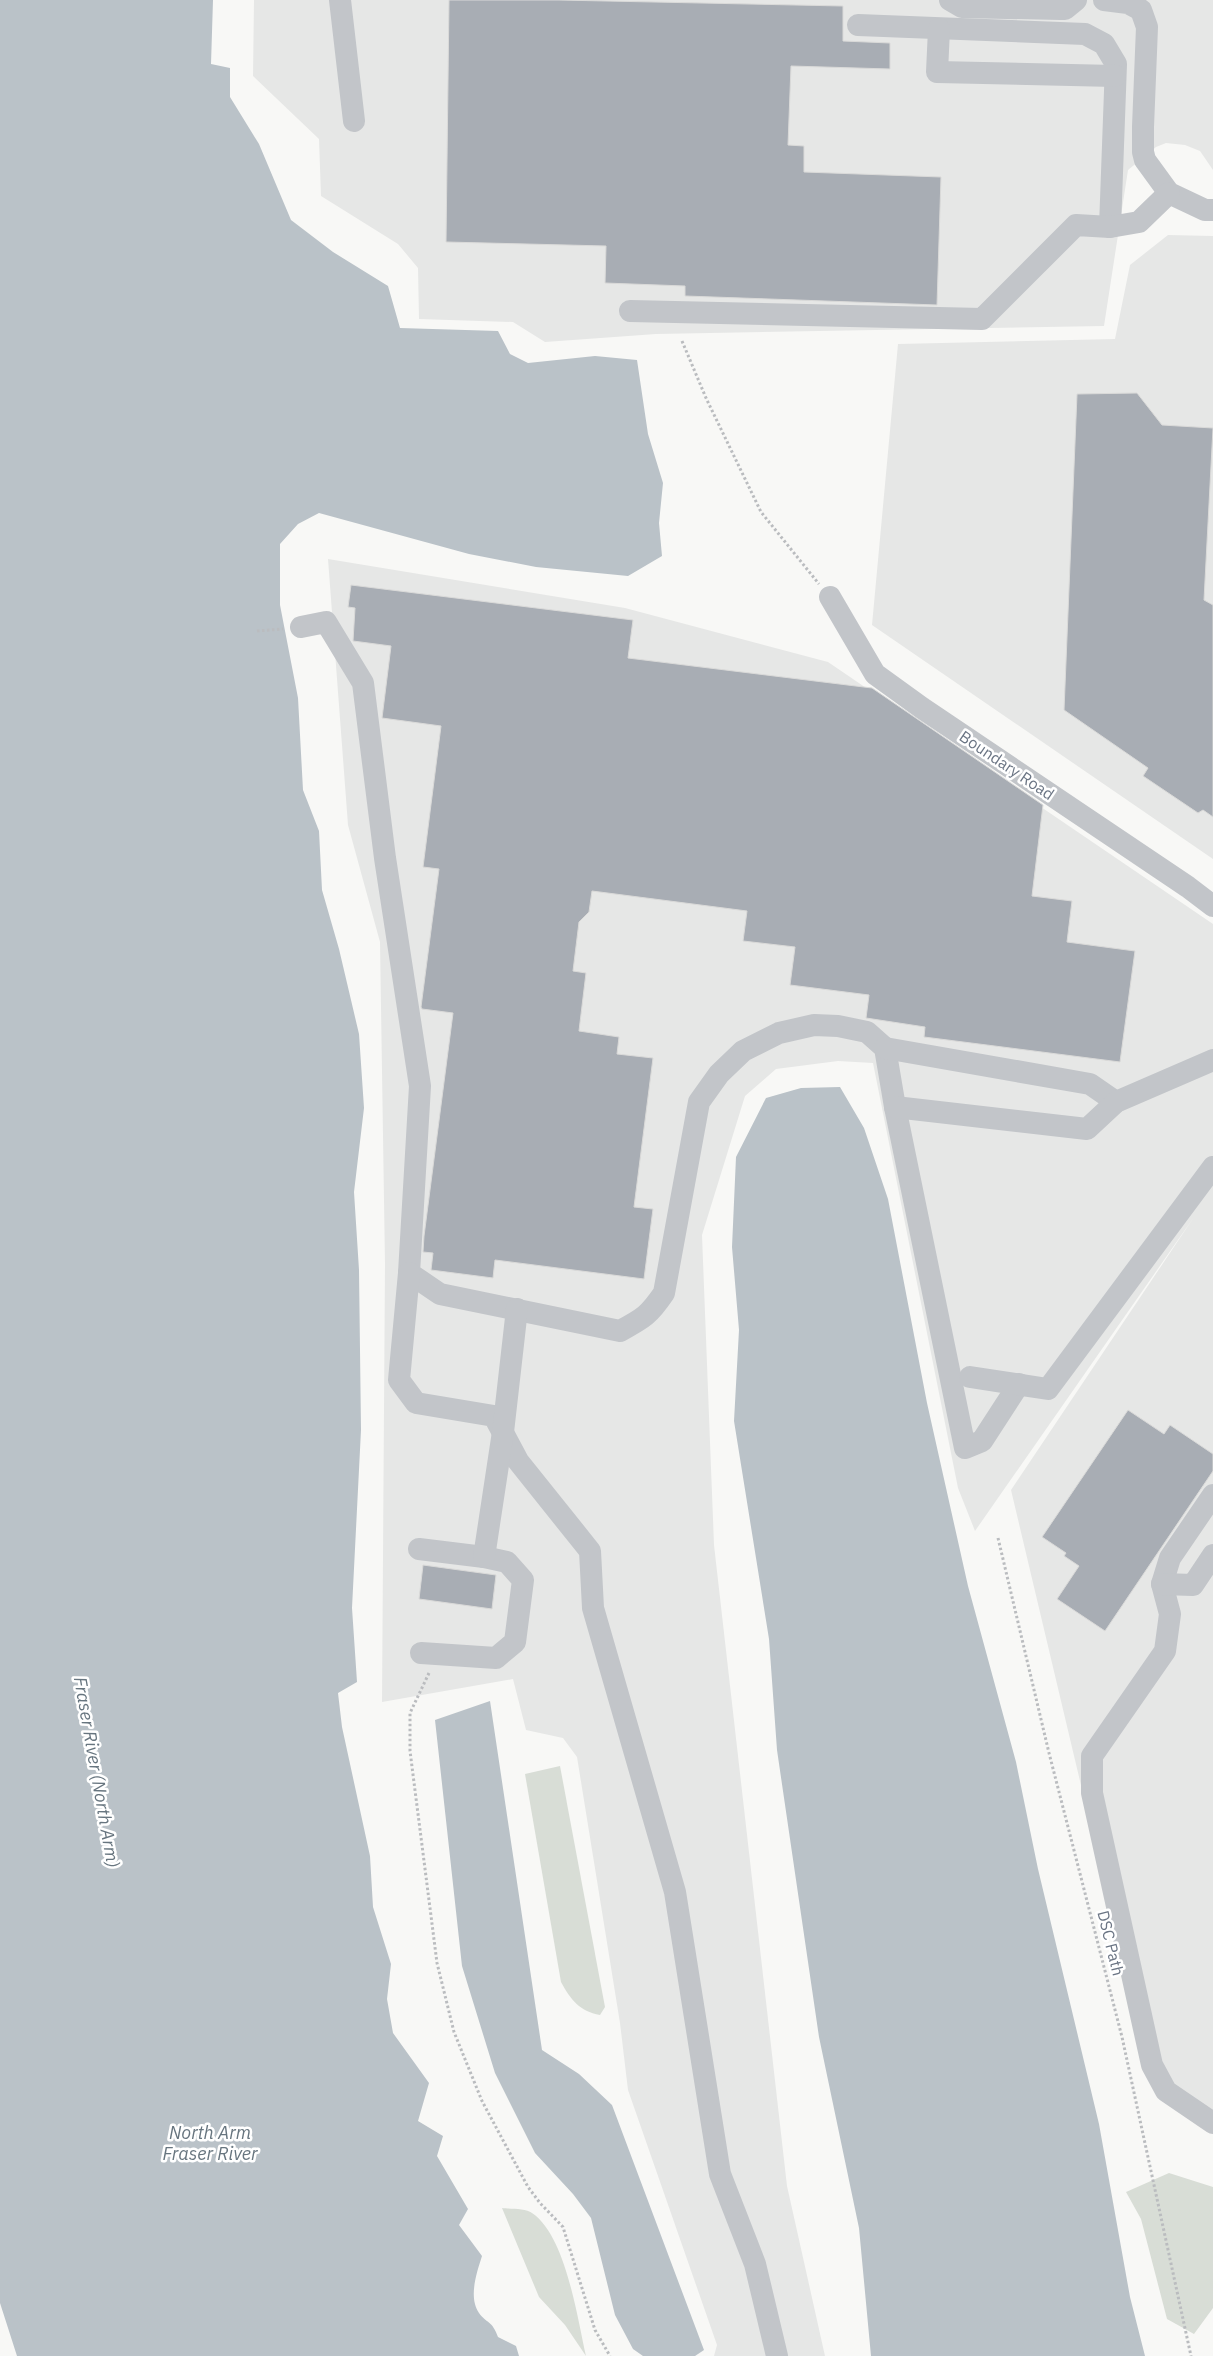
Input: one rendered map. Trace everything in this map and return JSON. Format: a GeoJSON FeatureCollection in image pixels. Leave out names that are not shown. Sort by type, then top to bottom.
{"type":"FeatureCollection","features":[{"type":"Feature","properties":{"kind":"street"},"geometry":{"type":"LineString","coordinates":[[340,0],[354,121]]}},
{"type":"Feature","properties":{"kind":"street"},"geometry":{"type":"LineString","coordinates":[[950,0],[962,7],[1061,9],[1064,9],[1076,0]]}},
{"type":"Feature","properties":{"kind":"street"},"geometry":{"type":"LineString","coordinates":[[1104,0],[1142,5],[1147,27],[1143,152],[1149,167],[1169,193],[1205,210],[1213,210]]}},
{"type":"Feature","properties":{"kind":"street"},"geometry":{"type":"LineString","coordinates":[[858,25],[1085,34],[1104,44],[1116,64],[1110,227]]}},
{"type":"Feature","properties":{"kind":"street"},"geometry":{"type":"LineString","coordinates":[[939,29],[937,72],[1115,76]]}},
{"type":"Feature","properties":{"kind":"street"},"geometry":{"type":"LineString","coordinates":[[630,311],[982,319],[1076,226],[1110,227],[1139,222],[1169,193]]}},
{"type":"Feature","properties":{"kind":"street","name":"Boundary Road"},"geometry":{"type":"LineString","coordinates":[[830,597],[875,674],[922,708],[1188,887],[1213,906]]}},
{"type":"Feature","properties":{"kind":"street"},"geometry":{"type":"LineString","coordinates":[[301,627],[326,622],[363,683],[385,858],[420,1086],[409,1274],[399,1380],[416,1403],[494,1416],[518,1461],[590,1551],[593,1608],[675,1892],[720,2174],[755,2264],[777,2356]]}},
{"type":"Feature","properties":{"kind":"street"},"geometry":{"type":"LineString","coordinates":[[409,1274],[440,1294],[620,1331],[652,1312],[664,1292],[699,1102],[719,1074],[743,1051],[779,1033],[814,1025],[838,1026],[867,1032],[885,1048],[1090,1084],[1116,1102]]}},
{"type":"Feature","properties":{"kind":"street"},"geometry":{"type":"LineString","coordinates":[[885,1048],[895,1107],[965,1448],[982,1442],[1018,1384]]}},
{"type":"Feature","properties":{"kind":"street"},"geometry":{"type":"LineString","coordinates":[[895,1107],[1087,1129],[1116,1102],[1213,1060]]}},
{"type":"Feature","properties":{"kind":"street"},"geometry":{"type":"LineString","coordinates":[[970,1377],[1048,1389],[1213,1167]]}},
{"type":"Feature","properties":{"kind":"street"},"geometry":{"type":"LineString","coordinates":[[484,1557],[503,1432],[517,1309]]}},
{"type":"Feature","properties":{"kind":"street"},"geometry":{"type":"LineString","coordinates":[[1213,1495],[1170,1558],[1162,1584],[1170,1614],[1165,1652],[1092,1756],[1092,1793],[1152,2065],[1166,2091],[1213,2123]]}},
{"type":"Feature","properties":{"kind":"street"},"geometry":{"type":"LineString","coordinates":[[419,1549],[508,1562],[523,1580],[515,1642],[496,1658],[430,1654]]}},
{"type":"Feature","properties":{"kind":"street"},"geometry":{"type":"LineString","coordinates":[[1162,1584],[1193,1584],[1213,1556]]}},
{"type":"Feature","properties":{"kind":"path"},"geometry":{"type":"LineString","coordinates":[[682,341],[706,398],[761,512],[830,597]]}},
{"type":"Feature","properties":{"kind":"path"},"geometry":{"type":"LineString","coordinates":[[257,631],[301,627]]}},
{"type":"Feature","properties":{"kind":"path","name":"DSC Path"},"geometry":{"type":"LineString","coordinates":[[998,1538],[1049,1753],[1122,2037],[1191,2356]]}},
{"type":"Feature","properties":{"kind":"path"},"geometry":{"type":"LineString","coordinates":[[430,1654],[410,1713],[410,1751],[437,1963],[452,2024],[482,2101],[528,2187],[562,2227],[595,2330],[610,2356]]}},
{"type":"Feature","properties":{"kind":"shaded area"},"geometry":{"type":"Polygon","coordinates":[[[254,0],[1213,0],[1213,170],[1200,151],[1185,145],[1166,143],[1156,147],[1128,170],[1104,326],[656,334],[545,342],[513,322],[419,319],[418,268],[398,244],[321,196],[319,139],[253,76],[254,0]]]}},
{"type":"Feature","properties":{"kind":"shaded area"},"geometry":{"type":"Polygon","coordinates":[[[1168,235],[1213,236],[1213,859],[872,625],[898,344],[1115,339],[1130,265],[1168,235]]]}},
{"type":"Feature","properties":{"kind":"shaded area"},"geometry":{"type":"Polygon","coordinates":[[[328,559],[625,608],[828,662],[1213,924],[1213,2130],[1153,2089],[1011,1490],[1194,1217],[975,1531],[958,1488],[873,1063],[838,1061],[776,1069],[745,1096],[702,1235],[714,1545],[787,2186],[825,2356],[714,2356],[717,2345],[628,2090],[620,2023],[577,1757],[563,1738],[526,1730],[513,1679],[382,1702],[385,1264],[380,942],[348,825],[328,559]]]}},
{"type":"Feature","properties":{"kind":"shaded area"},"geometry":{"type":"Polygon","coordinates":[[[560,1766],[605,2007],[600,2015],[586,2011],[576,2004],[561,1982],[525,1774],[560,1766]]]}},
{"type":"Feature","properties":{"kind":"shaded area"},"geometry":{"type":"Polygon","coordinates":[[[1169,2173],[1213,2187],[1213,2308],[1194,2334],[1167,2319],[1141,2219],[1126,2192],[1169,2173]]]}},
{"type":"Feature","properties":{"kind":"shaded area"},"geometry":{"type":"Polygon","coordinates":[[[502,2208],[529,2211],[544,2224],[554,2240],[568,2278],[586,2356],[565,2325],[539,2297],[502,2208]]]}},
{"type":"Feature","properties":{"kind":"water","name":"North Arm Fraser River"},"geometry":{"type":"Polygon","coordinates":[[[0,0],[213,0],[211,64],[230,68],[230,97],[259,144],[291,220],[333,252],[388,286],[400,328],[498,331],[510,354],[528,363],[595,356],[637,360],[648,434],[663,483],[659,523],[662,556],[628,576],[536,567],[469,554],[319,513],[298,524],[280,544],[280,605],[298,698],[303,790],[319,831],[322,890],[339,949],[359,1034],[364,1108],[354,1192],[359,1270],[361,1430],[352,1608],[357,1682],[338,1693],[342,1727],[370,1856],[373,1907],[391,1964],[387,1999],[393,2033],[429,2083],[418,2121],[443,2136],[437,2156],[468,2209],[459,2225],[482,2256],[474,2284],[476,2307],[479,2313],[494,2328],[498,2337],[516,2346],[519,2356],[17,2356],[0,2303],[0,0]]]}},
{"type":"Feature","properties":{"kind":"water"},"geometry":{"type":"Polygon","coordinates":[[[840,1087],[864,1128],[888,1199],[927,1403],[968,1586],[1016,1762],[1038,1869],[1099,2124],[1130,2297],[1145,2356],[871,2356],[859,2228],[819,2037],[777,1750],[769,1639],[734,1421],[739,1330],[732,1247],[736,1157],[766,1098],[801,1088],[840,1087]]]}},
{"type":"Feature","properties":{"kind":"water"},"geometry":{"type":"Polygon","coordinates":[[[490,1701],[542,2050],[579,2074],[612,2105],[704,2350],[695,2356],[643,2356],[633,2349],[615,2315],[591,2218],[573,2194],[535,2153],[495,2073],[462,1966],[435,1720],[490,1701]]]}},
{"type":"Feature","properties":{"kind":"building"},"geometry":{"type":"Polygon","coordinates":[[[449,0],[559,0],[843,6],[843,41],[890,43],[890,69],[791,66],[788,145],[804,146],[804,172],[941,177],[937,305],[685,296],[685,286],[605,283],[606,246],[446,242],[449,0]]]}},
{"type":"Feature","properties":{"kind":"building"},"geometry":{"type":"Polygon","coordinates":[[[1137,393],[1162,425],[1213,428],[1204,600],[1213,605],[1213,817],[1203,810],[1198,813],[1143,776],[1148,768],[1064,710],[1077,394],[1137,393]]]}},
{"type":"Feature","properties":{"kind":"building"},"geometry":{"type":"Polygon","coordinates":[[[351,585],[633,620],[628,658],[872,688],[1043,805],[1032,896],[1072,901],[1067,942],[1135,951],[1120,1062],[924,1037],[925,1027],[866,1018],[869,995],[790,985],[795,947],[743,941],[747,911],[592,891],[589,912],[579,922],[573,971],[586,973],[579,1031],[619,1037],[617,1054],[653,1058],[634,1207],[653,1209],[644,1279],[495,1260],[493,1278],[431,1270],[433,1253],[423,1252],[424,1236],[453,1013],[422,1009],[421,1007],[439,869],[423,867],[441,726],[382,718],[391,646],[353,641],[355,608],[348,607],[351,585]]]}},
{"type":"Feature","properties":{"kind":"building"},"geometry":{"type":"Polygon","coordinates":[[[1128,1410],[1164,1434],[1170,1425],[1213,1454],[1213,1471],[1105,1631],[1057,1599],[1079,1566],[1064,1556],[1066,1553],[1042,1537],[1128,1410]]]}},
{"type":"Feature","properties":{"kind":"building"},"geometry":{"type":"Polygon","coordinates":[[[423,1565],[496,1575],[492,1609],[419,1599],[423,1565]]]}},
{"type":"Feature","properties":{"kind":"water label","name":"Fraser River (North Arm)"},"geometry":{"type":"Point","coordinates":[97,1772]}}]}
